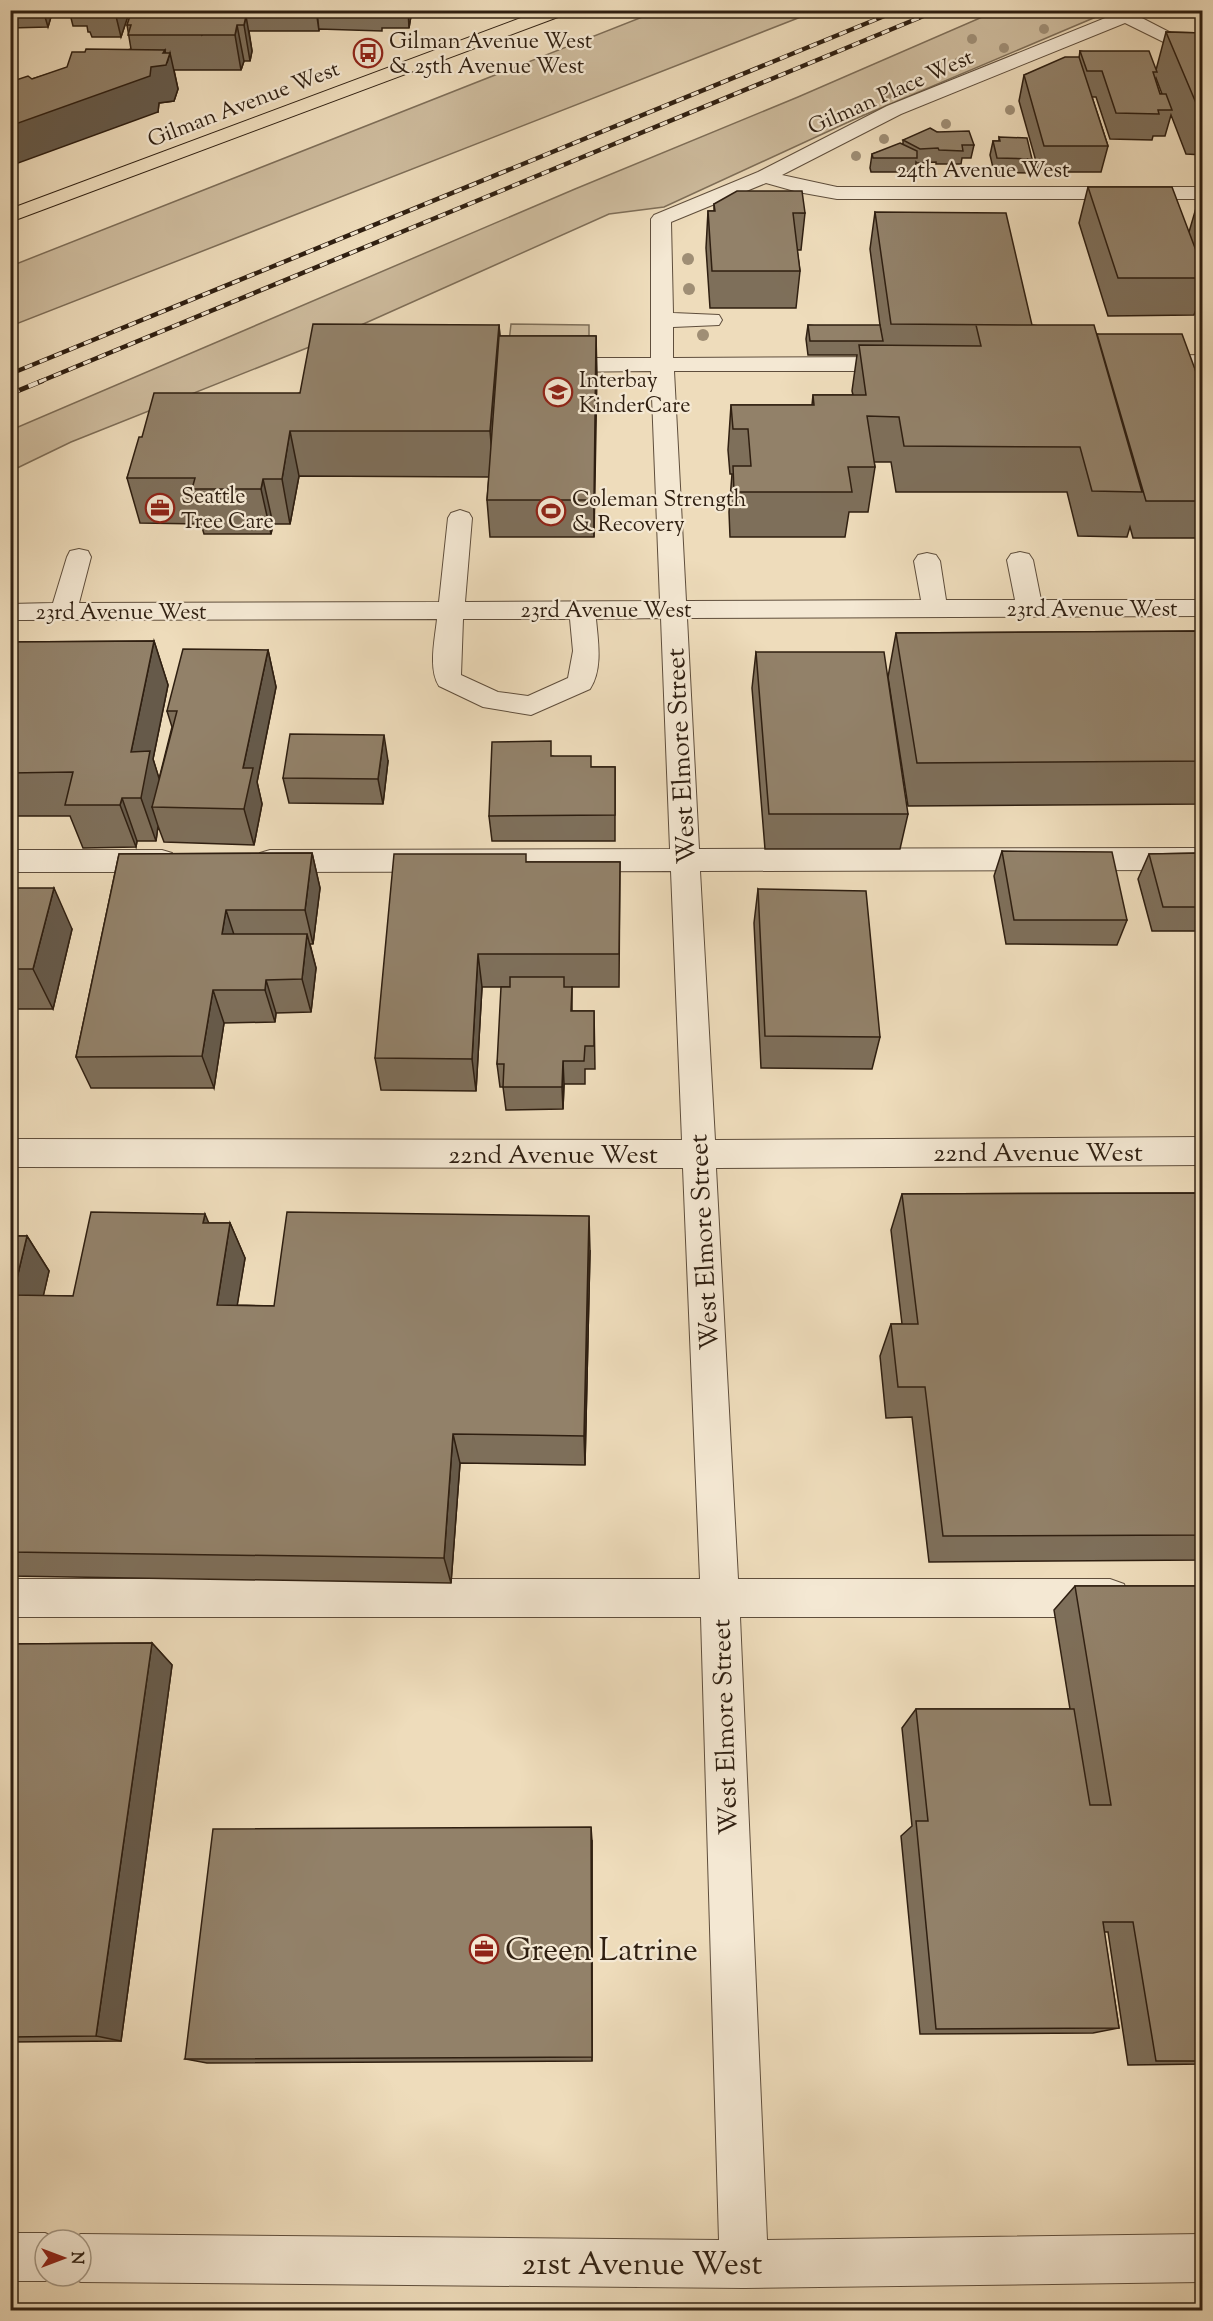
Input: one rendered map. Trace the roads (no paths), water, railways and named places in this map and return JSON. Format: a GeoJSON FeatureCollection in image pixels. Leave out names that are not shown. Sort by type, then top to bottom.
{"type":"FeatureCollection","features":[{"type":"Feature","properties":{"kind":"main road","name":"Gilman Avenue West"},"geometry":{"type":"LineString","coordinates":[[10,216],[560,10]]}},
{"type":"Feature","properties":{"kind":"street"},"geometry":{"type":"LineString","coordinates":[[1134,14],[1203,56]]}},
{"type":"Feature","properties":{"kind":"street","name":"Gilman Place West"},"geometry":{"type":"LineString","coordinates":[[661,219],[765,176],[894,111],[1134,14]]}},
{"type":"Feature","properties":{"kind":"street","name":"24th Avenue West"},"geometry":{"type":"LineString","coordinates":[[765,176],[798,186],[837,193],[1203,193]]}},
{"type":"Feature","properties":{"kind":"street","name":"West Elmore Street"},"geometry":{"type":"LineString","coordinates":[[661,219],[662,364],[720,1598],[744,2264]]}},
{"type":"Feature","properties":{"kind":"street"},"geometry":{"type":"LineString","coordinates":[[662,320],[711,320]]}},
{"type":"Feature","properties":{"kind":"street"},"geometry":{"type":"LineString","coordinates":[[1120,363],[1203,362]]}},
{"type":"Feature","properties":{"kind":"street"},"geometry":{"type":"LineString","coordinates":[[533,365],[921,363]]}},
{"type":"Feature","properties":{"kind":"street"},"geometry":{"type":"LineString","coordinates":[[460,518],[447,654],[448,680],[493,700],[531,706],[581,683],[586,651],[582,609]]}},
{"type":"Feature","properties":{"kind":"street"},"geometry":{"type":"LineString","coordinates":[[64,611],[79,557]]}},
{"type":"Feature","properties":{"kind":"street"},"geometry":{"type":"LineString","coordinates":[[1020,560],[1030,609]]}},
{"type":"Feature","properties":{"kind":"street"},"geometry":{"type":"LineString","coordinates":[[927,561],[935,609]]}},
{"type":"Feature","properties":{"kind":"street","name":"23rd Avenue West"},"geometry":{"type":"LineString","coordinates":[[10,612],[1203,608]]}},
{"type":"Feature","properties":{"kind":"street"},"geometry":{"type":"LineString","coordinates":[[248,861],[1203,860]]}},
{"type":"Feature","properties":{"kind":"street"},"geometry":{"type":"LineString","coordinates":[[10,861],[188,861]]}},
{"type":"Feature","properties":{"kind":"street","name":"22nd Avenue West"},"geometry":{"type":"LineString","coordinates":[[10,1153],[699,1154],[1203,1151]]}},
{"type":"Feature","properties":{"kind":"street"},"geometry":{"type":"LineString","coordinates":[[10,1598],[1144,1599]]}},
{"type":"Feature","properties":{"kind":"street"},"geometry":{"type":"LineString","coordinates":[[10,2257],[33,2258]]}},
{"type":"Feature","properties":{"kind":"street","name":"21st Avenue West"},"geometry":{"type":"LineString","coordinates":[[93,2258],[744,2264],[1203,2258]]}},
{"type":"Feature","properties":{"kind":"railway"},"geometry":{"type":"LineString","coordinates":[[10,374],[899,10]]}},
{"type":"Feature","properties":{"kind":"railway"},"geometry":{"type":"LineString","coordinates":[[39,382],[938,10]]}},
{"type":"Feature","properties":{"kind":"railway"},"geometry":{"type":"LineString","coordinates":[[10,394],[42,381]]}},
{"type":"Feature","properties":{"kind":"place","name":"Gilman Avenue West & 25th Avenue West"},"geometry":{"type":"Point","coordinates":[368,53]}},
{"type":"Feature","properties":{"kind":"place","name":"Interbay KinderCare"},"geometry":{"type":"Point","coordinates":[558,392]}},
{"type":"Feature","properties":{"kind":"place","name":"Seattle Tree Care"},"geometry":{"type":"Point","coordinates":[160,508]}},
{"type":"Feature","properties":{"kind":"place","name":"Coleman Strength & Recovery"},"geometry":{"type":"Point","coordinates":[551,511]}},
{"type":"Feature","properties":{"kind":"place","name":"Green Latrine"},"geometry":{"type":"Point","coordinates":[484,1949]}}]}
